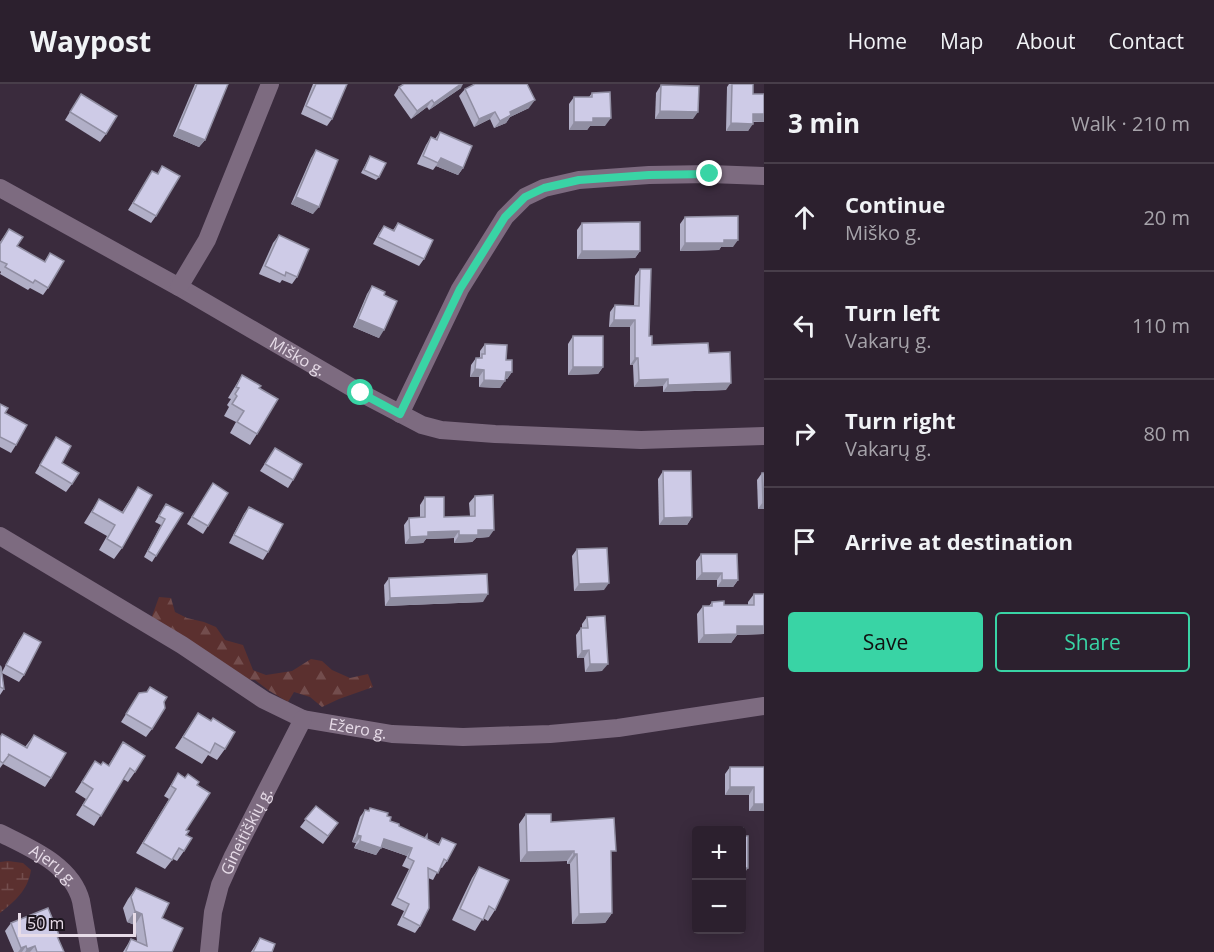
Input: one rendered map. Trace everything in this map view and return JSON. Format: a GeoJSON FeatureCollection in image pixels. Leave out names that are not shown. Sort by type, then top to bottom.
{"type":"FeatureCollection","features":[{"type":"Feature","properties":{"kind":"street"},"geometry":{"type":"LineString","coordinates":[[179,286],[207,240],[270,84]]}},
{"type":"Feature","properties":{"kind":"street"},"geometry":{"type":"LineString","coordinates":[[400,414],[460,289],[505,217],[525,197],[544,188],[579,180],[649,175],[764,176]]}},
{"type":"Feature","properties":{"kind":"street","name":"Miško g."},"geometry":{"type":"LineString","coordinates":[[0,188],[179,286],[361,393],[422,425],[441,430],[495,434],[640,440],[764,436]]}},
{"type":"Feature","properties":{"kind":"street","name":"Ežero g."},"geometry":{"type":"LineString","coordinates":[[0,536],[182,645],[264,700],[303,719],[392,734],[463,736],[550,734],[618,728],[764,706]]}},
{"type":"Feature","properties":{"kind":"street","name":"Gineitiškių g."},"geometry":{"type":"LineString","coordinates":[[208,952],[213,912],[220,885],[303,719]]}},
{"type":"Feature","properties":{"kind":"street","name":"Ajerų g."},"geometry":{"type":"LineString","coordinates":[[0,833],[36,851],[71,880],[79,893],[90,952]]}},
{"type":"Feature","properties":{"kind":"green space"},"geometry":{"type":"Polygon","coordinates":[[[159,597],[171,598],[175,612],[216,627],[225,640],[243,645],[253,670],[266,675],[292,671],[311,659],[322,661],[332,670],[350,678],[368,674],[373,687],[322,707],[310,697],[294,692],[288,702],[255,680],[242,679],[153,623],[152,616],[159,597]]]}},
{"type":"Feature","properties":{"kind":"green space"},"geometry":{"type":"Polygon","coordinates":[[[0,862],[23,863],[31,870],[24,889],[0,913],[0,862]]]}},
{"type":"Feature","properties":{"kind":"building"},"geometry":{"type":"Polygon","coordinates":[[[197,84],[228,84],[205,140],[178,129],[197,84]]]}},
{"type":"Feature","properties":{"kind":"building"},"geometry":{"type":"Polygon","coordinates":[[[316,84],[347,84],[332,119],[306,106],[316,84]]]}},
{"type":"Feature","properties":{"kind":"building"},"geometry":{"type":"Polygon","coordinates":[[[404,84],[461,84],[434,103],[432,100],[417,111],[399,87],[404,84]]]}},
{"type":"Feature","properties":{"kind":"building"},"geometry":{"type":"Polygon","coordinates":[[[475,84],[527,84],[535,100],[510,112],[511,115],[500,121],[495,112],[479,119],[465,89],[475,84]]]}},
{"type":"Feature","properties":{"kind":"building"},"geometry":{"type":"Polygon","coordinates":[[[732,84],[753,84],[753,94],[764,94],[764,114],[753,114],[753,124],[731,123],[732,84]]]}},
{"type":"Feature","properties":{"kind":"building"},"geometry":{"type":"Polygon","coordinates":[[[661,85],[699,86],[698,112],[660,111],[661,85]]]}},
{"type":"Feature","properties":{"kind":"building"},"geometry":{"type":"Polygon","coordinates":[[[610,92],[611,118],[593,118],[593,122],[574,122],[574,97],[592,97],[592,93],[610,92]]]}},
{"type":"Feature","properties":{"kind":"building"},"geometry":{"type":"Polygon","coordinates":[[[81,94],[117,116],[106,134],[70,112],[81,94]]]}},
{"type":"Feature","properties":{"kind":"building"},"geometry":{"type":"Polygon","coordinates":[[[440,132],[472,146],[463,168],[441,158],[438,163],[423,156],[431,137],[437,140],[440,132]]]}},
{"type":"Feature","properties":{"kind":"building"},"geometry":{"type":"Polygon","coordinates":[[[316,150],[338,160],[319,207],[296,197],[316,150]]]}},
{"type":"Feature","properties":{"kind":"building"},"geometry":{"type":"Polygon","coordinates":[[[370,156],[386,163],[379,177],[364,170],[370,156]]]}},
{"type":"Feature","properties":{"kind":"building"},"geometry":{"type":"Polygon","coordinates":[[[162,166],[180,176],[156,216],[133,203],[152,171],[158,174],[162,166]]]}},
{"type":"Feature","properties":{"kind":"building"},"geometry":{"type":"Polygon","coordinates":[[[738,216],[738,240],[724,240],[724,243],[685,243],[685,217],[738,216]]]}},
{"type":"Feature","properties":{"kind":"building"},"geometry":{"type":"Polygon","coordinates":[[[640,222],[640,251],[582,251],[582,223],[640,222]]]}},
{"type":"Feature","properties":{"kind":"building"},"geometry":{"type":"Polygon","coordinates":[[[398,223],[433,240],[424,259],[378,237],[384,226],[394,231],[398,223]]]}},
{"type":"Feature","properties":{"kind":"building"},"geometry":{"type":"Polygon","coordinates":[[[9,229],[23,237],[17,246],[45,262],[50,253],[64,261],[48,288],[35,280],[33,283],[5,267],[7,264],[0,261],[0,244],[9,229]]]}},
{"type":"Feature","properties":{"kind":"building"},"geometry":{"type":"Polygon","coordinates":[[[279,235],[309,249],[297,277],[286,272],[285,276],[265,266],[279,235]]]}},
{"type":"Feature","properties":{"kind":"building"},"geometry":{"type":"Polygon","coordinates":[[[640,269],[651,269],[649,336],[652,336],[652,345],[708,343],[709,353],[730,352],[731,383],[668,385],[668,379],[639,380],[638,358],[635,358],[635,320],[614,320],[615,305],[639,306],[640,269]]]}},
{"type":"Feature","properties":{"kind":"building"},"geometry":{"type":"Polygon","coordinates":[[[372,286],[397,301],[384,330],[358,319],[372,286]]]}},
{"type":"Feature","properties":{"kind":"building"},"geometry":{"type":"Polygon","coordinates":[[[573,336],[603,336],[603,367],[573,367],[573,336]]]}},
{"type":"Feature","properties":{"kind":"building"},"geometry":{"type":"Polygon","coordinates":[[[485,344],[507,345],[506,360],[512,360],[512,372],[506,372],[505,381],[484,380],[484,370],[475,369],[476,358],[482,358],[482,354],[485,354],[485,344]]]}},
{"type":"Feature","properties":{"kind":"building"},"geometry":{"type":"Polygon","coordinates":[[[242,375],[278,399],[257,434],[237,422],[244,411],[232,404],[237,396],[235,394],[239,388],[236,387],[242,375]]]}},
{"type":"Feature","properties":{"kind":"building"},"geometry":{"type":"Polygon","coordinates":[[[0,404],[8,408],[5,413],[27,425],[16,445],[0,437],[0,404]]]}},
{"type":"Feature","properties":{"kind":"building"},"geometry":{"type":"Polygon","coordinates":[[[56,437],[71,446],[62,463],[79,473],[72,484],[40,465],[56,437]]]}},
{"type":"Feature","properties":{"kind":"building"},"geometry":{"type":"Polygon","coordinates":[[[275,448],[302,464],[293,480],[265,464],[275,448]]]}},
{"type":"Feature","properties":{"kind":"building"},"geometry":{"type":"Polygon","coordinates":[[[663,471],[691,471],[692,517],[664,518],[663,471]]]}},
{"type":"Feature","properties":{"kind":"building"},"geometry":{"type":"Polygon","coordinates":[[[762,473],[764,473],[764,502],[763,502],[762,473]]]}},
{"type":"Feature","properties":{"kind":"building"},"geometry":{"type":"Polygon","coordinates":[[[213,483],[228,493],[208,526],[192,517],[213,483]]]}},
{"type":"Feature","properties":{"kind":"building"},"geometry":{"type":"Polygon","coordinates":[[[138,487],[152,495],[122,548],[107,539],[115,525],[92,512],[99,499],[123,513],[138,487]]]}},
{"type":"Feature","properties":{"kind":"building"},"geometry":{"type":"Polygon","coordinates":[[[493,495],[494,530],[478,530],[478,535],[459,535],[459,531],[428,532],[428,536],[410,537],[409,518],[425,517],[425,497],[444,497],[444,517],[475,516],[475,496],[493,495]]]}},
{"type":"Feature","properties":{"kind":"building"},"geometry":{"type":"Polygon","coordinates":[[[166,504],[183,513],[156,556],[148,551],[165,519],[159,516],[166,504]]]}},
{"type":"Feature","properties":{"kind":"building"},"geometry":{"type":"Polygon","coordinates":[[[249,507],[283,524],[268,552],[234,535],[249,507]]]}},
{"type":"Feature","properties":{"kind":"building"},"geometry":{"type":"Polygon","coordinates":[[[607,548],[609,583],[579,584],[577,549],[607,548]]]}},
{"type":"Feature","properties":{"kind":"building"},"geometry":{"type":"Polygon","coordinates":[[[701,554],[737,554],[738,580],[722,580],[722,573],[702,573],[701,554]]]}},
{"type":"Feature","properties":{"kind":"building"},"geometry":{"type":"Polygon","coordinates":[[[487,574],[488,594],[390,598],[389,578],[487,574]]]}},
{"type":"Feature","properties":{"kind":"building"},"geometry":{"type":"Polygon","coordinates":[[[754,594],[764,594],[764,626],[737,626],[737,634],[704,635],[703,606],[712,606],[712,602],[724,601],[724,605],[754,605],[754,594]]]}},
{"type":"Feature","properties":{"kind":"building"},"geometry":{"type":"Polygon","coordinates":[[[605,616],[608,664],[590,664],[589,650],[582,651],[581,628],[588,628],[587,617],[605,616]]]}},
{"type":"Feature","properties":{"kind":"building"},"geometry":{"type":"Polygon","coordinates":[[[24,633],[41,642],[24,675],[6,665],[24,633]]]}},
{"type":"Feature","properties":{"kind":"building"},"geometry":{"type":"Polygon","coordinates":[[[1,667],[4,689],[0,687],[1,667]]]}},
{"type":"Feature","properties":{"kind":"building"},"geometry":{"type":"Polygon","coordinates":[[[150,687],[167,697],[164,702],[165,708],[152,729],[126,714],[139,693],[147,692],[150,687]]]}},
{"type":"Feature","properties":{"kind":"building"},"geometry":{"type":"Polygon","coordinates":[[[198,713],[211,721],[213,718],[235,732],[225,749],[215,743],[210,753],[183,737],[198,713]]]}},
{"type":"Feature","properties":{"kind":"building"},"geometry":{"type":"Polygon","coordinates":[[[2,734],[27,748],[34,735],[66,753],[51,778],[8,754],[3,763],[0,761],[2,734]]]}},
{"type":"Feature","properties":{"kind":"building"},"geometry":{"type":"Polygon","coordinates":[[[123,742],[145,756],[135,772],[130,768],[101,816],[83,805],[93,789],[82,782],[95,761],[109,766],[123,742]]]}},
{"type":"Feature","properties":{"kind":"building"},"geometry":{"type":"Polygon","coordinates":[[[730,767],[764,767],[764,804],[754,804],[754,787],[730,787],[730,767]]]}},
{"type":"Feature","properties":{"kind":"building"},"geometry":{"type":"Polygon","coordinates":[[[178,773],[185,778],[188,774],[199,782],[197,785],[210,793],[186,830],[189,831],[186,835],[192,838],[184,851],[179,848],[172,860],[143,843],[176,789],[171,786],[178,773]]]}},
{"type":"Feature","properties":{"kind":"building"},"geometry":{"type":"Polygon","coordinates":[[[316,806],[338,823],[328,836],[305,819],[316,806]]]}},
{"type":"Feature","properties":{"kind":"building"},"geometry":{"type":"Polygon","coordinates":[[[370,808],[388,813],[387,816],[391,817],[390,821],[425,838],[427,835],[427,839],[439,845],[442,838],[456,844],[447,861],[444,859],[438,873],[428,868],[429,908],[420,926],[403,917],[409,904],[397,898],[414,861],[408,858],[412,848],[384,839],[381,848],[360,841],[361,836],[357,835],[365,810],[369,811],[370,808]]]}},
{"type":"Feature","properties":{"kind":"building"},"geometry":{"type":"Polygon","coordinates":[[[526,814],[551,814],[551,822],[614,818],[616,851],[611,851],[612,913],[579,914],[577,854],[574,854],[574,851],[527,852],[526,814]]]}},
{"type":"Feature","properties":{"kind":"building"},"geometry":{"type":"Polygon","coordinates":[[[746,836],[748,836],[748,868],[746,868],[746,836]]]}},
{"type":"Feature","properties":{"kind":"building"},"geometry":{"type":"Polygon","coordinates":[[[479,867],[509,880],[495,910],[489,906],[483,920],[460,909],[479,867]]]}},
{"type":"Feature","properties":{"kind":"building"},"geometry":{"type":"Polygon","coordinates":[[[136,888],[169,903],[162,918],[183,928],[172,952],[126,952],[131,939],[147,946],[142,914],[135,911],[131,897],[136,888]]]}},
{"type":"Feature","properties":{"kind":"building"},"geometry":{"type":"Polygon","coordinates":[[[48,908],[64,952],[37,952],[35,946],[27,949],[26,946],[21,948],[11,923],[48,908]]]}},
{"type":"Feature","properties":{"kind":"building"},"geometry":{"type":"Polygon","coordinates":[[[260,938],[275,944],[272,952],[253,952],[260,938]]]}},
{"type":"Feature","properties":{"kind":"route"},"geometry":{"type":"LineString","coordinates":[[361,393],[400,414],[460,289],[505,217],[525,197],[544,188],[579,180],[710,174]]}}]}
